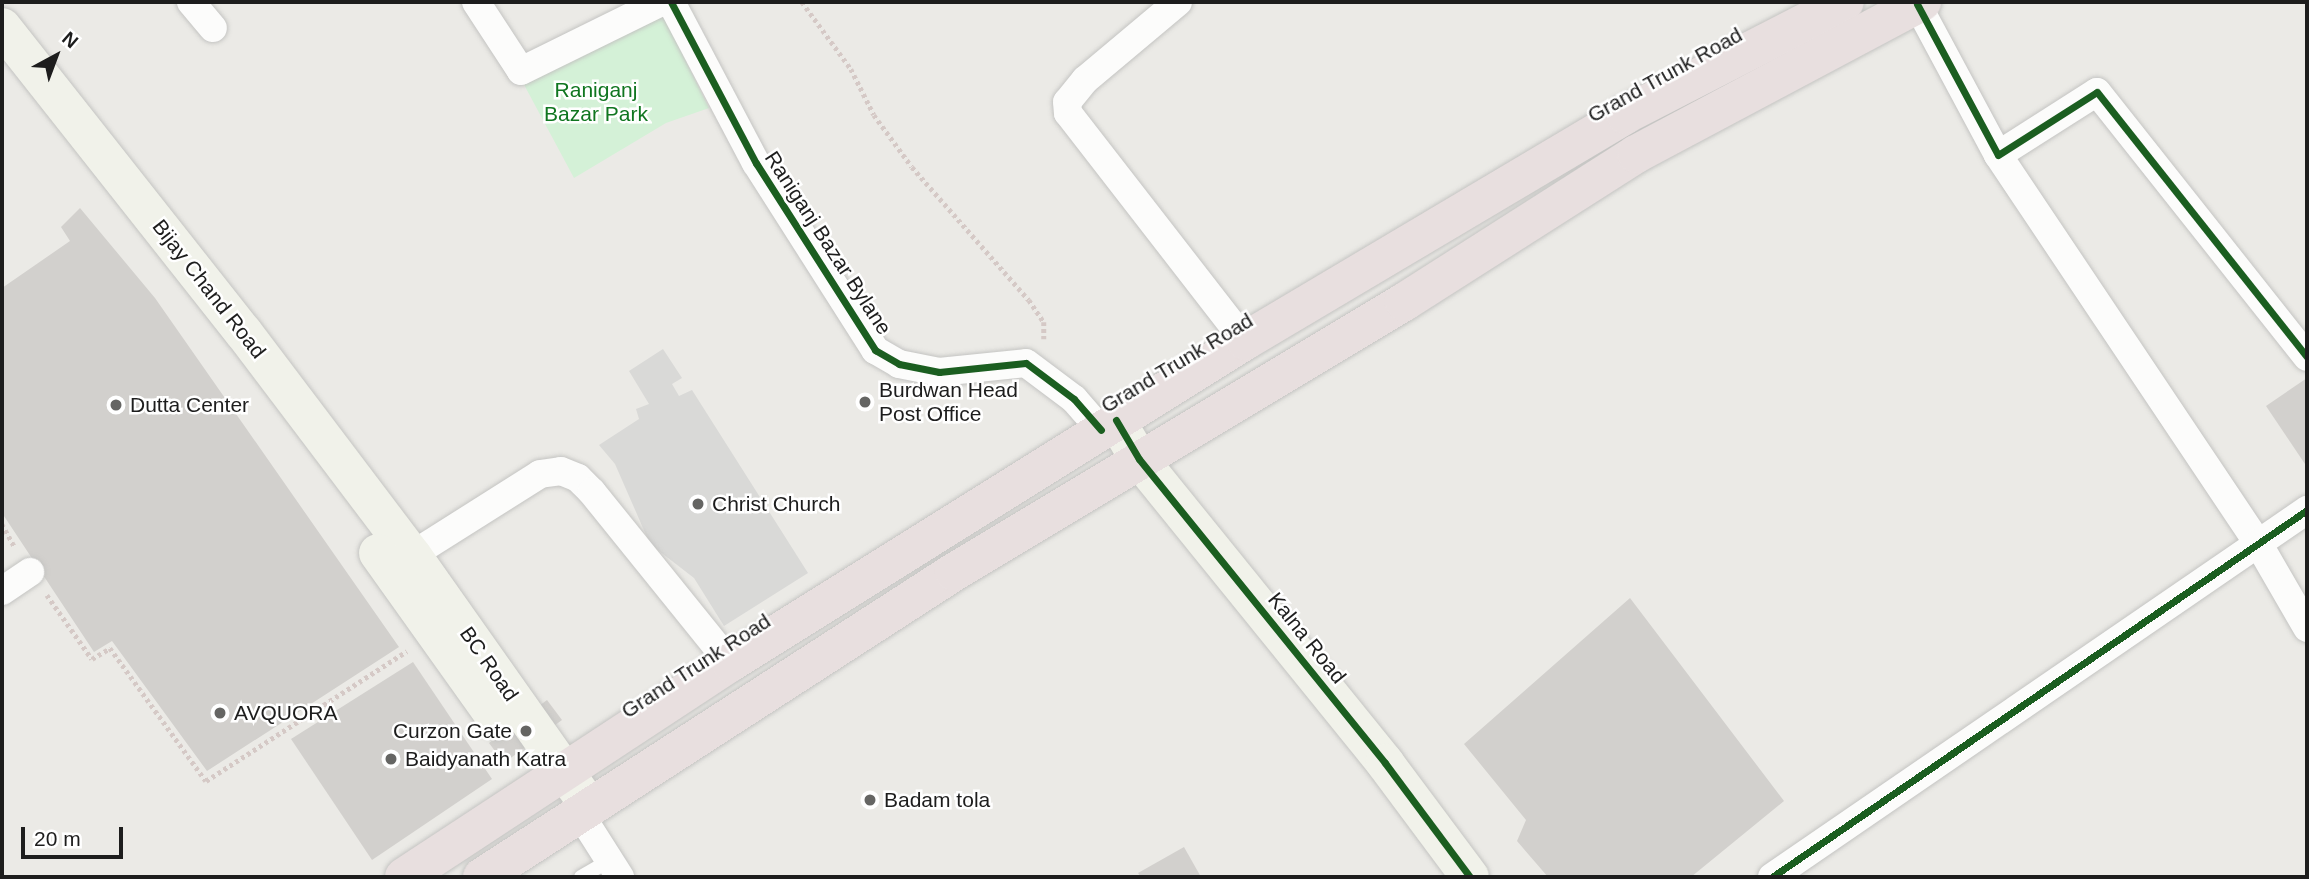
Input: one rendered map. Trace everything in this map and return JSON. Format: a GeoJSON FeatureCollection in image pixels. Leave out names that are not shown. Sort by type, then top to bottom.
{"type":"FeatureCollection","features":[{"type":"Feature","properties":{"kind":"highway","name":"Grand Trunk Road"},"geometry":{"type":"LineString","coordinates":[[404,877],[730,663],[1245,341],[1625,114],[1845,2]]}},
{"type":"Feature","properties":{"kind":"highway"},"geometry":{"type":"LineString","coordinates":[[482,877],[943,579],[1404,302],[1636,154],[1919,3]]}},
{"type":"Feature","properties":{"kind":"main road","name":"Bijay Chand Road"},"geometry":{"type":"LineString","coordinates":[[2,27],[244,333],[402,564]]}},
{"type":"Feature","properties":{"kind":"main road","name":"Bijay Chand Road"},"geometry":{"type":"LineString","coordinates":[[2,67],[224,348],[402,564]]}},
{"type":"Feature","properties":{"kind":"main road","name":"Kalna Road"},"geometry":{"type":"LineString","coordinates":[[1108,425],[1139,459],[1385,763],[1470,877]]}},
{"type":"Feature","properties":{"kind":"main road","name":"BC Road"},"geometry":{"type":"LineString","coordinates":[[402,564],[434,634],[556,779]]}},
{"type":"Feature","properties":{"kind":"main road","name":"BC Road"},"geometry":{"type":"LineString","coordinates":[[402,564],[580,814]]}},
{"type":"Feature","properties":{"kind":"street"},"geometry":{"type":"LineString","coordinates":[[191,2],[213,28]]}},
{"type":"Feature","properties":{"kind":"street"},"geometry":{"type":"LineString","coordinates":[[477,2],[521,71],[661,2]]}},
{"type":"Feature","properties":{"kind":"street","name":"Raniganj Bazar Bylane"},"geometry":{"type":"LineString","coordinates":[[671,2],[756,163],[876,350],[899,364],[939,372],[1026,363]]}},
{"type":"Feature","properties":{"kind":"street"},"geometry":{"type":"LineString","coordinates":[[1178,2],[1084,80],[1067,102],[1068,113],[1245,341]]}},
{"type":"Feature","properties":{"kind":"street"},"geometry":{"type":"LineString","coordinates":[[1919,3],[1998,155],[2258,543],[2307,628]]}},
{"type":"Feature","properties":{"kind":"street"},"geometry":{"type":"LineString","coordinates":[[1998,155],[2097,93],[2307,357]]}},
{"type":"Feature","properties":{"kind":"street"},"geometry":{"type":"LineString","coordinates":[[1026,363],[1108,425]]}},
{"type":"Feature","properties":{"kind":"street"},"geometry":{"type":"LineString","coordinates":[[402,564],[540,474],[561,471],[578,478],[592,492],[730,663]]}},
{"type":"Feature","properties":{"kind":"street"},"geometry":{"type":"LineString","coordinates":[[1772,877],[2307,510]]}},
{"type":"Feature","properties":{"kind":"street"},"geometry":{"type":"LineString","coordinates":[[2,591],[30,572]]}},
{"type":"Feature","properties":{"kind":"street"},"geometry":{"type":"LineString","coordinates":[[580,814],[615,869]]}},
{"type":"Feature","properties":{"kind":"lane"},"geometry":{"type":"LineString","coordinates":[[581,877],[615,869]]}},
{"type":"Feature","properties":{"kind":"path"},"geometry":{"type":"LineString","coordinates":[[802,2],[851,69],[874,114],[912,167],[1044,322],[1045,345],[1026,363]]}},
{"type":"Feature","properties":{"kind":"path"},"geometry":{"type":"LineString","coordinates":[[2,524],[30,572],[92,659],[110,648],[206,781],[434,634]]}},
{"type":"Feature","properties":{"kind":"shaded area","name":"Christ Church"},"geometry":{"type":"Polygon","coordinates":[[[663,349],[682,378],[672,384],[679,396],[692,390],[808,573],[724,626],[694,578],[650,544],[615,464],[599,445],[639,419],[636,409],[649,404],[629,371],[663,349]]]}},
{"type":"Feature","properties":{"kind":"green space","name":"Raniganj Bazar Park"},"geometry":{"type":"Polygon","coordinates":[[[661,11],[709,108],[666,123],[574,178],[521,79],[661,11]]]}},
{"type":"Feature","properties":{"kind":"building","name":"Dutta Center"},"geometry":{"type":"Polygon","coordinates":[[[80,208],[155,298],[399,647],[207,771],[112,641],[94,652],[2,513],[2,288],[70,241],[61,227],[80,208]]]}},
{"type":"Feature","properties":{"kind":"building"},"geometry":{"type":"Polygon","coordinates":[[[2307,378],[2307,467],[2266,406],[2307,378]]]}},
{"type":"Feature","properties":{"kind":"building"},"geometry":{"type":"Polygon","coordinates":[[[1630,598],[1784,801],[1691,877],[1548,877],[1517,841],[1526,820],[1464,744],[1630,598]]]}},
{"type":"Feature","properties":{"kind":"building","name":"Baidyanath Katra"},"geometry":{"type":"Polygon","coordinates":[[[413,662],[492,779],[372,860],[291,739],[413,662]]]}},
{"type":"Feature","properties":{"kind":"building","name":"Curzon Gate"},"geometry":{"type":"Polygon","coordinates":[[[547,700],[562,720],[504,763],[489,743],[547,700]]]}},
{"type":"Feature","properties":{"kind":"building"},"geometry":{"type":"Polygon","coordinates":[[[1184,847],[1201,877],[1141,877],[1138,873],[1184,847]]]}},
{"type":"Feature","properties":{"kind":"cycle path"},"geometry":{"type":"LineString","coordinates":[[671,2],[756,163],[875,350],[899,364],[939,372],[1026,363],[1074,399],[1101,430]]}},
{"type":"Feature","properties":{"kind":"cycle path"},"geometry":{"type":"LineString","coordinates":[[1917,4],[1998,155],[2097,92],[2307,357]]}},
{"type":"Feature","properties":{"kind":"cycle path"},"geometry":{"type":"LineString","coordinates":[[1116,420],[1139,459],[1385,763],[1470,877]]}},
{"type":"Feature","properties":{"kind":"cycle path"},"geometry":{"type":"LineString","coordinates":[[1772,877],[2307,510]]}},
{"type":"Feature","properties":{"kind":"place","name":"Burdwan Head Post Office"},"geometry":{"type":"Point","coordinates":[865,402]}},
{"type":"Feature","properties":{"kind":"place","name":"Dutta Center"},"geometry":{"type":"Point","coordinates":[116,405]}},
{"type":"Feature","properties":{"kind":"place","name":"Christ Church"},"geometry":{"type":"Point","coordinates":[698,504]}},
{"type":"Feature","properties":{"kind":"place","name":"AVQUORA"},"geometry":{"type":"Point","coordinates":[220,713]}},
{"type":"Feature","properties":{"kind":"place","name":"Curzon Gate"},"geometry":{"type":"Point","coordinates":[526,731]}},
{"type":"Feature","properties":{"kind":"place","name":"Baidyanath Katra"},"geometry":{"type":"Point","coordinates":[391,759]}},
{"type":"Feature","properties":{"kind":"place","name":"Badam tola"},"geometry":{"type":"Point","coordinates":[870,800]}}]}
